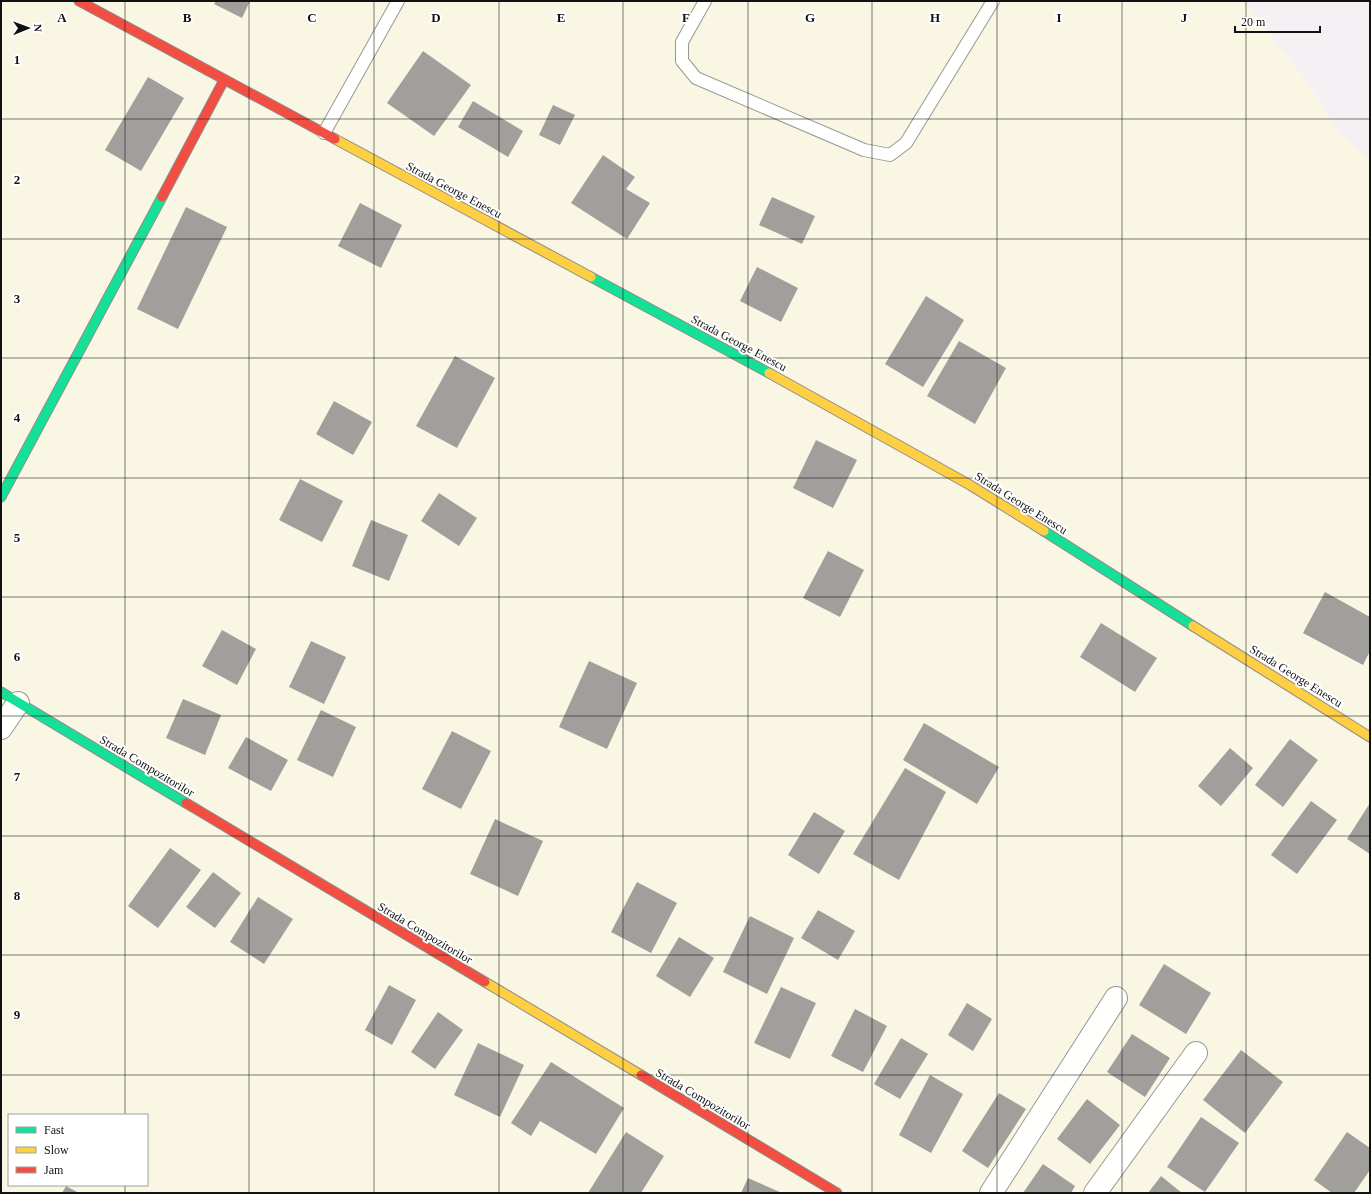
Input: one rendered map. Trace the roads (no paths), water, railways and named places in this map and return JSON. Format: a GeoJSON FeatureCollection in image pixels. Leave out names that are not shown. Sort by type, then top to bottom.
{"type":"FeatureCollection","features":[{"type":"Feature","properties":{"kind":"street","name":"Strada George Enescu"},"geometry":{"type":"LineString","coordinates":[[79,1],[814,397],[970,485],[1370,737]]}},
{"type":"Feature","properties":{"kind":"street"},"geometry":{"type":"LineString","coordinates":[[1,497],[224,80]]}},
{"type":"Feature","properties":{"kind":"street"},"geometry":{"type":"LineString","coordinates":[[1,728],[10,698]]}},
{"type":"Feature","properties":{"kind":"street","name":"Strada Compozitorilor"},"geometry":{"type":"LineString","coordinates":[[10,698],[838,1193]]}},
{"type":"Feature","properties":{"kind":"street"},"geometry":{"type":"LineString","coordinates":[[991,1193],[1116,998]]}},
{"type":"Feature","properties":{"kind":"street"},"geometry":{"type":"LineString","coordinates":[[1095,1193],[1196,1053]]}},
{"type":"Feature","properties":{"kind":"lane"},"geometry":{"type":"LineString","coordinates":[[324,133],[398,1]]}},
{"type":"Feature","properties":{"kind":"lane"},"geometry":{"type":"LineString","coordinates":[[705,1],[682,42],[682,62],[696,78],[864,150],[890,155],[906,143],[993,1]]}}]}
